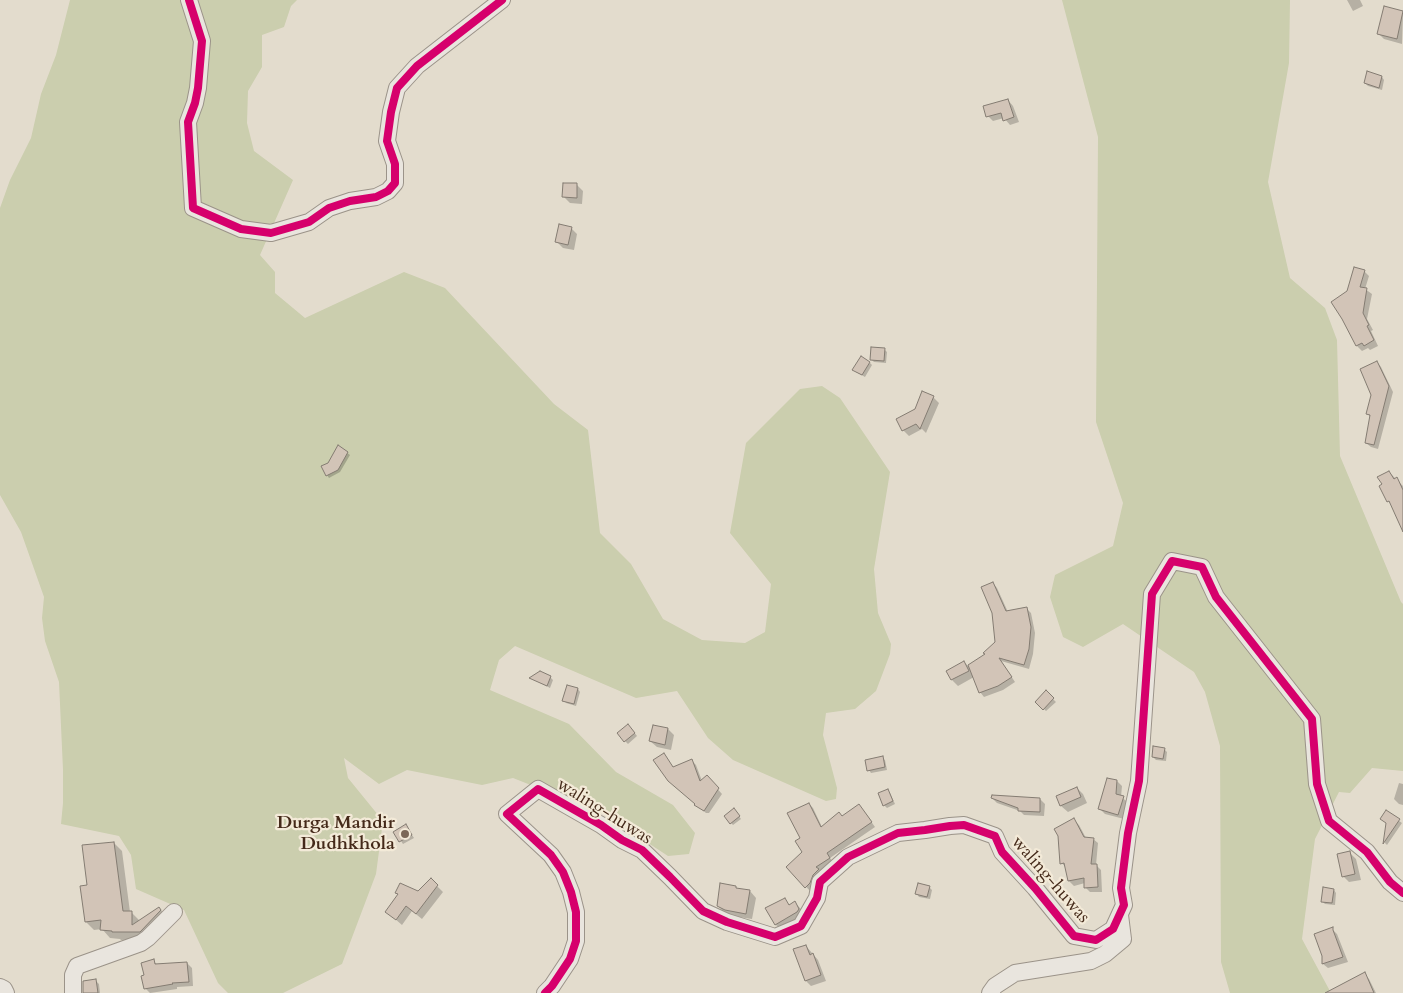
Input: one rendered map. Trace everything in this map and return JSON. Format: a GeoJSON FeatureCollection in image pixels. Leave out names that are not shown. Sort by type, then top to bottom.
{"type":"FeatureCollection","features":[{"type":"Feature","properties":{"kind":"street"},"geometry":{"type":"LineString","coordinates":[[189,0],[202,41],[198,88],[188,122],[193,208],[241,228],[271,234],[308,222],[329,208],[350,201],[376,197],[388,191],[395,183],[395,164],[387,141],[397,88],[417,66],[502,0]]}},
{"type":"Feature","properties":{"kind":"street","name":"waling-huwas"},"geometry":{"type":"LineString","coordinates":[[545,993],[570,959],[576,941],[576,912],[563,872],[551,855],[508,814],[538,789],[642,850],[703,912],[727,922],[775,937],[801,926],[817,898],[820,882],[848,857],[898,833],[964,825],[996,836],[1002,852],[1036,888],[1074,936],[1096,940],[1113,929],[1124,905],[1121,888],[1128,833],[1138,781],[1152,594],[1172,561],[1202,566],[1216,597],[1312,718],[1317,784],[1329,821],[1367,852],[1390,882],[1403,893]]}},
{"type":"Feature","properties":{"kind":"street"},"geometry":{"type":"LineString","coordinates":[[73,993],[73,975],[77,966],[141,942],[148,938],[174,912]]}},
{"type":"Feature","properties":{"kind":"street"},"geometry":{"type":"LineString","coordinates":[[990,993],[995,986],[1015,972],[1091,961],[1105,954],[1123,939],[1120,914]]}},
{"type":"Feature","properties":{"kind":"street"},"geometry":{"type":"LineString","coordinates":[[0,987],[6,993]]}},
{"type":"Feature","properties":{"kind":"green space"},"geometry":{"type":"Polygon","coordinates":[[[70,0],[297,0],[291,6],[284,27],[262,35],[262,67],[248,91],[247,123],[254,151],[293,180],[260,255],[275,272],[275,293],[305,318],[404,272],[445,288],[554,404],[588,430],[600,533],[631,564],[663,619],[702,640],[745,643],[765,632],[771,584],[730,533],[746,443],[800,389],[822,386],[840,398],[890,472],[874,569],[878,613],[891,644],[890,654],[876,691],[855,709],[826,713],[823,735],[837,788],[836,799],[826,801],[733,760],[708,738],[677,691],[636,698],[515,646],[499,660],[490,690],[569,724],[616,772],[673,805],[695,833],[689,854],[668,856],[604,814],[513,778],[482,785],[407,770],[379,784],[344,758],[348,778],[383,821],[376,874],[342,964],[283,993],[228,993],[218,983],[184,910],[136,889],[131,855],[119,836],[61,824],[63,770],[59,682],[45,641],[42,618],[44,597],[21,532],[0,495],[0,208],[10,180],[31,138],[41,94],[56,55],[70,0]]]}},
{"type":"Feature","properties":{"kind":"green space"},"geometry":{"type":"Polygon","coordinates":[[[1062,0],[1290,0],[1289,63],[1268,182],[1290,278],[1325,308],[1337,340],[1340,456],[1403,604],[1403,771],[1372,768],[1350,793],[1339,792],[1315,839],[1302,939],[1331,993],[1230,993],[1221,962],[1220,746],[1205,692],[1194,672],[1123,624],[1083,647],[1063,637],[1050,597],[1055,575],[1113,546],[1123,503],[1096,422],[1098,137],[1062,0]]]}},
{"type":"Feature","properties":{"kind":"building"},"geometry":{"type":"Polygon","coordinates":[[[1384,6],[1403,11],[1397,39],[1377,34],[1384,6]]]}},
{"type":"Feature","properties":{"kind":"building"},"geometry":{"type":"Polygon","coordinates":[[[1367,71],[1382,76],[1379,88],[1364,83],[1367,71]]]}},
{"type":"Feature","properties":{"kind":"building"},"geometry":{"type":"Polygon","coordinates":[[[1008,99],[1014,117],[1003,121],[1001,113],[986,117],[983,106],[1008,99]]]}},
{"type":"Feature","properties":{"kind":"building"},"geometry":{"type":"Polygon","coordinates":[[[563,183],[577,183],[577,198],[562,197],[563,183]]]}},
{"type":"Feature","properties":{"kind":"building"},"geometry":{"type":"Polygon","coordinates":[[[559,224],[572,227],[568,245],[555,242],[559,224]]]}},
{"type":"Feature","properties":{"kind":"building"},"geometry":{"type":"Polygon","coordinates":[[[1354,267],[1365,270],[1360,287],[1367,288],[1363,313],[1374,340],[1364,346],[1362,343],[1356,346],[1331,302],[1347,291],[1354,267]]]}},
{"type":"Feature","properties":{"kind":"building"},"geometry":{"type":"Polygon","coordinates":[[[871,347],[885,348],[884,361],[870,360],[871,347]]]}},
{"type":"Feature","properties":{"kind":"building"},"geometry":{"type":"Polygon","coordinates":[[[861,356],[870,362],[862,375],[852,370],[861,356]]]}},
{"type":"Feature","properties":{"kind":"building"},"geometry":{"type":"Polygon","coordinates":[[[1377,361],[1389,386],[1374,445],[1365,443],[1370,415],[1366,414],[1371,395],[1360,369],[1377,361]]]}},
{"type":"Feature","properties":{"kind":"building"},"geometry":{"type":"Polygon","coordinates":[[[922,391],[934,396],[920,429],[916,424],[902,431],[896,419],[915,409],[922,391]]]}},
{"type":"Feature","properties":{"kind":"building"},"geometry":{"type":"Polygon","coordinates":[[[338,445],[348,452],[338,470],[326,476],[321,466],[328,463],[338,445]]]}},
{"type":"Feature","properties":{"kind":"building"},"geometry":{"type":"Polygon","coordinates":[[[1389,471],[1394,479],[1397,477],[1403,490],[1403,532],[1389,501],[1387,502],[1379,486],[1382,484],[1377,477],[1389,471]]]}},
{"type":"Feature","properties":{"kind":"building"},"geometry":{"type":"Polygon","coordinates":[[[993,582],[1006,611],[1027,607],[1031,627],[1029,649],[1024,665],[999,658],[1012,677],[998,686],[979,693],[968,665],[985,654],[983,653],[995,642],[992,613],[981,587],[993,582]]]}},
{"type":"Feature","properties":{"kind":"building"},"geometry":{"type":"Polygon","coordinates":[[[964,661],[969,671],[951,680],[946,671],[964,661]]]}},
{"type":"Feature","properties":{"kind":"building"},"geometry":{"type":"Polygon","coordinates":[[[540,671],[551,676],[547,686],[529,678],[540,671]]]}},
{"type":"Feature","properties":{"kind":"building"},"geometry":{"type":"Polygon","coordinates":[[[567,685],[578,688],[574,704],[562,701],[567,685]]]}},
{"type":"Feature","properties":{"kind":"building"},"geometry":{"type":"Polygon","coordinates":[[[1046,690],[1054,698],[1043,710],[1035,702],[1046,690]]]}},
{"type":"Feature","properties":{"kind":"building"},"geometry":{"type":"Polygon","coordinates":[[[628,724],[635,733],[624,742],[617,733],[628,724]]]}},
{"type":"Feature","properties":{"kind":"building"},"geometry":{"type":"Polygon","coordinates":[[[653,725],[668,728],[665,745],[649,741],[653,725]]]}},
{"type":"Feature","properties":{"kind":"building"},"geometry":{"type":"Polygon","coordinates":[[[1153,746],[1165,748],[1163,759],[1152,757],[1153,746]]]}},
{"type":"Feature","properties":{"kind":"building"},"geometry":{"type":"Polygon","coordinates":[[[664,753],[673,767],[692,759],[700,781],[707,775],[719,788],[704,811],[694,805],[668,781],[653,760],[664,753]]]}},
{"type":"Feature","properties":{"kind":"building"},"geometry":{"type":"Polygon","coordinates":[[[883,756],[885,767],[867,771],[865,760],[883,756]]]}},
{"type":"Feature","properties":{"kind":"building"},"geometry":{"type":"Polygon","coordinates":[[[1107,778],[1117,780],[1116,794],[1124,796],[1118,815],[1098,809],[1107,778]]]}},
{"type":"Feature","properties":{"kind":"building"},"geometry":{"type":"Polygon","coordinates":[[[1077,787],[1081,797],[1060,806],[1056,796],[1077,787]]]}},
{"type":"Feature","properties":{"kind":"building"},"geometry":{"type":"Polygon","coordinates":[[[888,789],[893,801],[883,806],[878,793],[888,789]]]}},
{"type":"Feature","properties":{"kind":"building"},"geometry":{"type":"Polygon","coordinates":[[[992,795],[1040,798],[1040,812],[1018,811],[1018,808],[991,798],[992,795]]]}},
{"type":"Feature","properties":{"kind":"building"},"geometry":{"type":"Polygon","coordinates":[[[809,803],[821,827],[839,812],[842,816],[859,804],[872,822],[827,853],[830,858],[816,867],[819,869],[805,888],[786,867],[802,852],[795,841],[800,838],[787,813],[809,803]]]}},
{"type":"Feature","properties":{"kind":"building"},"geometry":{"type":"Polygon","coordinates":[[[734,808],[740,816],[730,824],[724,816],[734,808]]]}},
{"type":"Feature","properties":{"kind":"building"},"geometry":{"type":"Polygon","coordinates":[[[1386,810],[1400,819],[1383,844],[1386,823],[1380,819],[1386,810]]]}},
{"type":"Feature","properties":{"kind":"building"},"geometry":{"type":"Polygon","coordinates":[[[1074,818],[1084,837],[1094,838],[1091,864],[1097,864],[1098,887],[1084,888],[1084,878],[1068,881],[1064,863],[1060,864],[1058,836],[1054,829],[1074,818]]]}},
{"type":"Feature","properties":{"kind":"building"},"geometry":{"type":"Polygon","coordinates":[[[406,824],[412,835],[399,842],[393,832],[406,824]]]}},
{"type":"Feature","properties":{"kind":"building"},"geometry":{"type":"Polygon","coordinates":[[[114,842],[123,911],[132,911],[132,925],[159,907],[161,910],[140,932],[100,930],[101,920],[85,922],[80,886],[87,885],[82,845],[114,842]]]}},
{"type":"Feature","properties":{"kind":"building"},"geometry":{"type":"Polygon","coordinates":[[[1350,851],[1355,874],[1342,877],[1337,854],[1350,851]]]}},
{"type":"Feature","properties":{"kind":"building"},"geometry":{"type":"Polygon","coordinates":[[[431,878],[438,885],[416,914],[406,906],[396,920],[385,912],[398,894],[395,893],[400,883],[418,891],[431,878]]]}},
{"type":"Feature","properties":{"kind":"building"},"geometry":{"type":"Polygon","coordinates":[[[720,883],[750,890],[746,914],[725,910],[717,906],[720,883]]]}},
{"type":"Feature","properties":{"kind":"building"},"geometry":{"type":"Polygon","coordinates":[[[918,883],[930,886],[927,897],[915,894],[918,883]]]}},
{"type":"Feature","properties":{"kind":"building"},"geometry":{"type":"Polygon","coordinates":[[[1323,887],[1334,889],[1332,903],[1321,902],[1323,887]]]}},
{"type":"Feature","properties":{"kind":"building"},"geometry":{"type":"Polygon","coordinates":[[[785,898],[789,905],[795,901],[799,909],[775,925],[765,908],[785,898]]]}},
{"type":"Feature","properties":{"kind":"building"},"geometry":{"type":"Polygon","coordinates":[[[1333,927],[1343,957],[1322,964],[1322,956],[1314,934],[1333,927]]]}},
{"type":"Feature","properties":{"kind":"building"},"geometry":{"type":"Polygon","coordinates":[[[806,945],[810,955],[813,953],[821,975],[805,981],[793,949],[806,945]]]}},
{"type":"Feature","properties":{"kind":"building"},"geometry":{"type":"Polygon","coordinates":[[[154,959],[155,964],[187,962],[189,982],[172,983],[144,989],[141,976],[144,975],[141,963],[154,959]]]}},
{"type":"Feature","properties":{"kind":"building"},"geometry":{"type":"Polygon","coordinates":[[[1365,972],[1374,993],[1325,993],[1365,972]]]}},
{"type":"Feature","properties":{"kind":"building"},"geometry":{"type":"Polygon","coordinates":[[[96,979],[98,993],[83,993],[83,981],[96,979]]]}},
{"type":"Feature","properties":{"kind":"cycle path"},"geometry":{"type":"LineString","coordinates":[[189,0],[202,41],[198,88],[188,122],[193,208],[241,229],[271,233],[309,222],[329,208],[350,201],[376,197],[388,191],[395,183],[395,164],[387,141],[397,88],[417,66],[502,0]]}},
{"type":"Feature","properties":{"kind":"cycle path"},"geometry":{"type":"LineString","coordinates":[[545,993],[570,959],[576,941],[576,912],[563,872],[551,855],[507,814],[538,789],[642,850],[703,911],[727,922],[775,937],[801,926],[817,898],[820,882],[848,857],[898,833],[964,825],[995,836],[1002,852],[1035,888],[1074,936],[1096,940],[1113,929],[1124,905],[1121,888],[1128,833],[1139,781],[1152,594],[1172,561],[1202,567],[1216,597],[1312,719],[1317,784],[1329,821],[1367,852],[1390,882],[1403,893]]}},
{"type":"Feature","properties":{"kind":"place","name":"Durga Mandir Dudhkhola"},"geometry":{"type":"Point","coordinates":[405,834]}}]}
